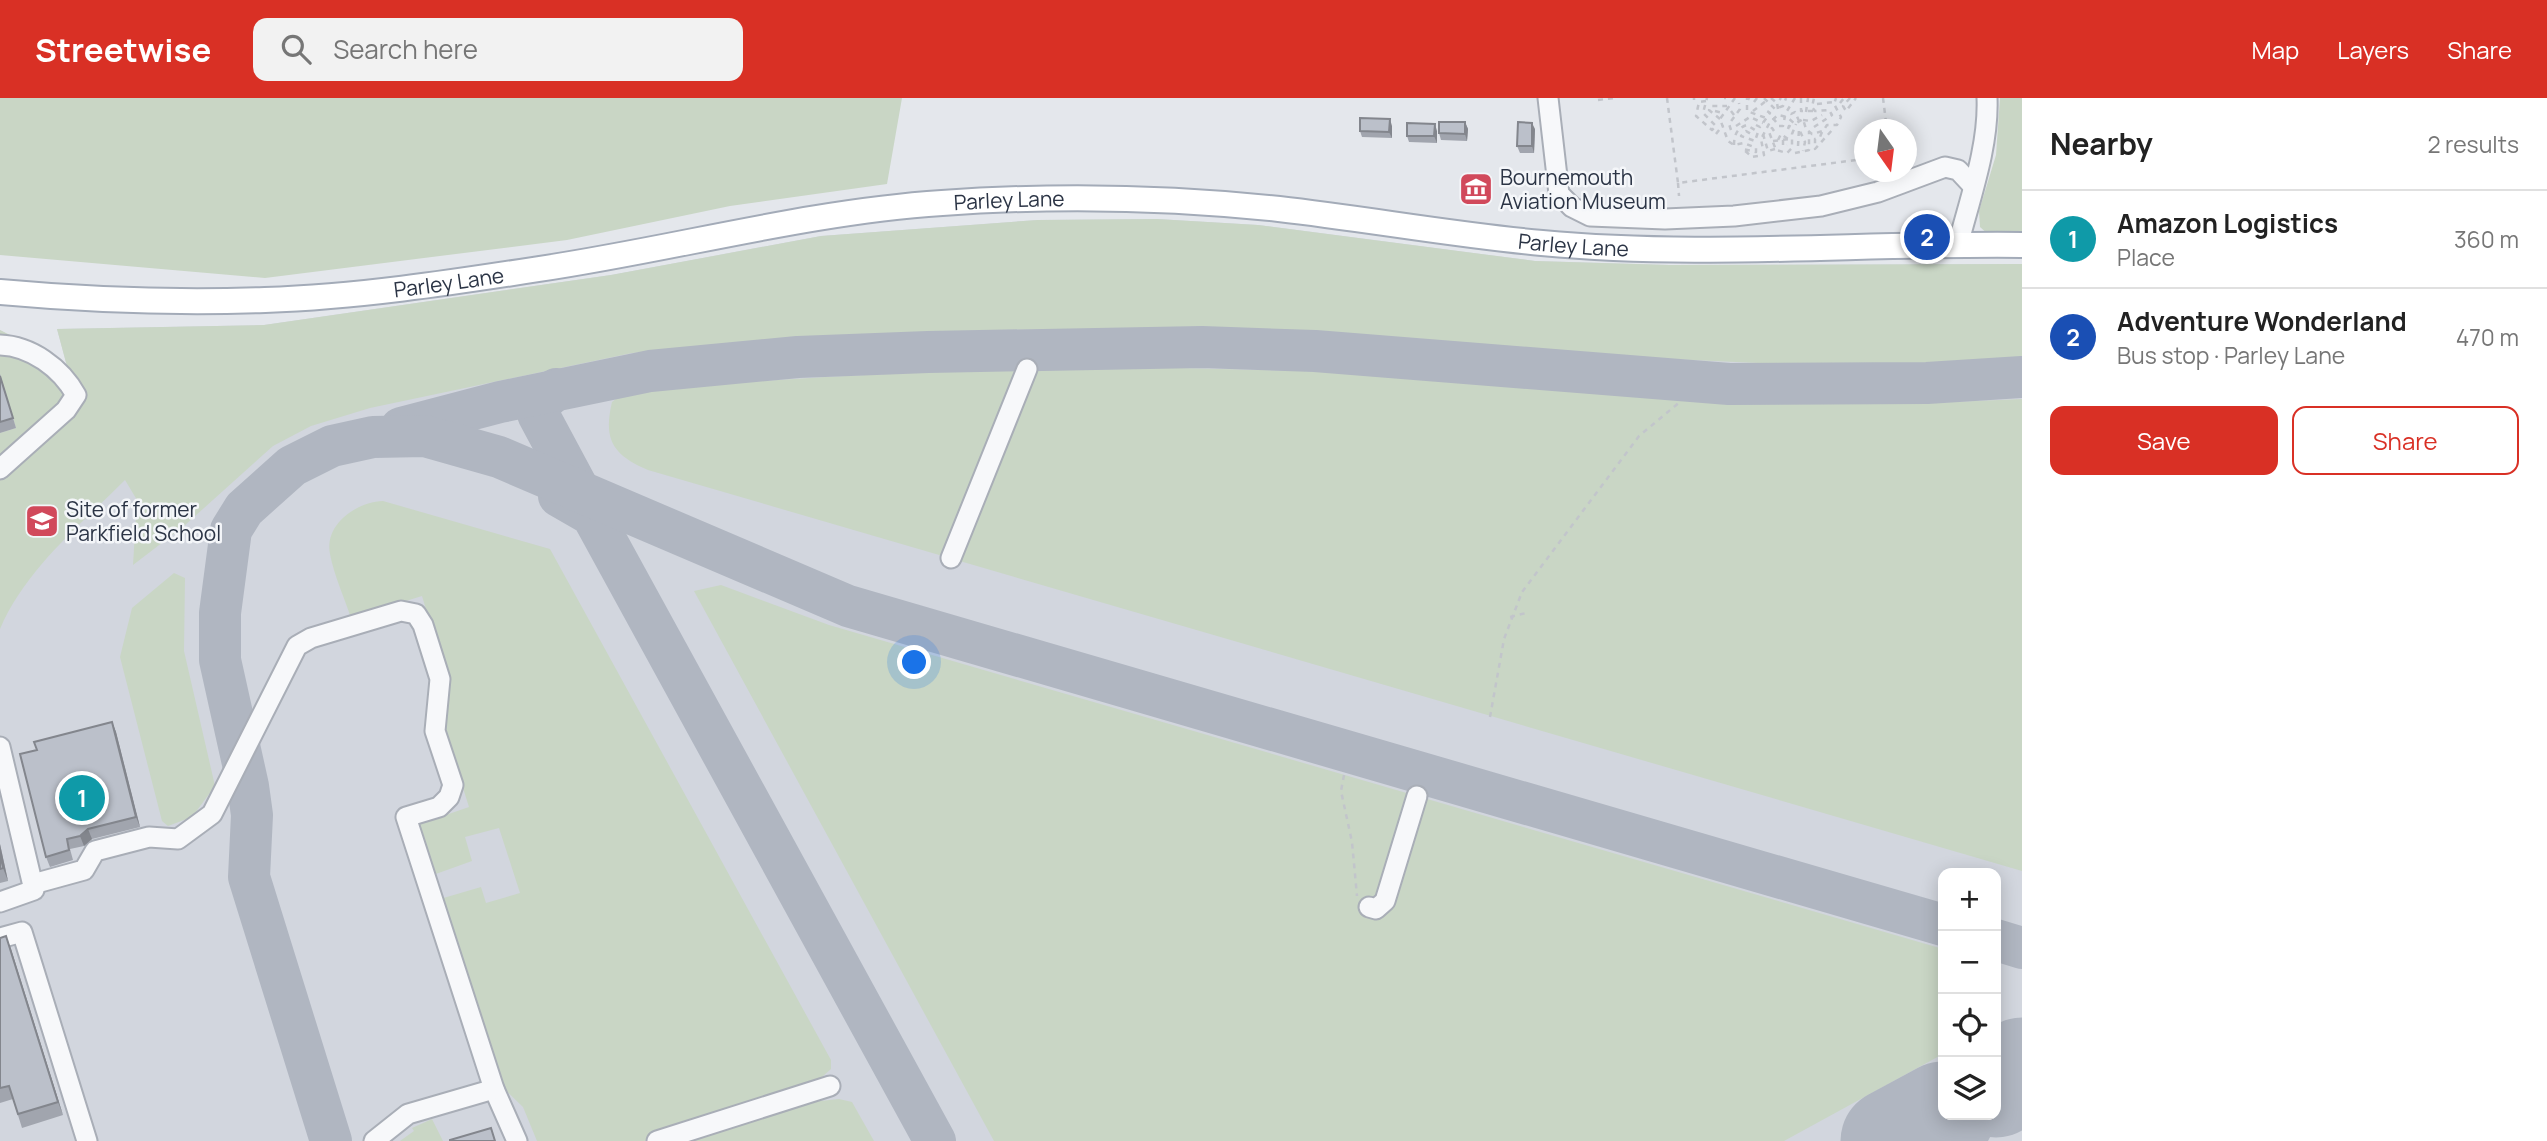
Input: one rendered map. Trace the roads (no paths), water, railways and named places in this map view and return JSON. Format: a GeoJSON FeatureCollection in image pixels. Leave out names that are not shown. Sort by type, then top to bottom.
{"type":"FeatureCollection","features":[{"type":"Feature","properties":{"kind":"main road","name":"Parley Lane"},"geometry":{"type":"LineString","coordinates":[[0,292],[77,299],[267,300],[362,292],[542,269],[818,217],[939,203],[1055,198],[1166,201],[1275,209],[1544,244],[1691,250],[2022,245]]}},
{"type":"Feature","properties":{"kind":"lane"},"geometry":{"type":"LineString","coordinates":[[1548,98],[1559,194],[1572,207],[1590,216],[1678,218],[1821,206],[1878,192],[1945,167],[1958,170],[1973,186]]}},
{"type":"Feature","properties":{"kind":"lane"},"geometry":{"type":"LineString","coordinates":[[1958,245],[1988,111],[1987,98]]}},
{"type":"Feature","properties":{"kind":"lane"},"geometry":{"type":"LineString","coordinates":[[0,345],[21,346],[66,376],[76,395],[66,410],[0,469]]}},
{"type":"Feature","properties":{"kind":"lane"},"geometry":{"type":"LineString","coordinates":[[951,558],[1027,369]]}},
{"type":"Feature","properties":{"kind":"lane"},"geometry":{"type":"LineString","coordinates":[[33,884],[84,870],[95,851],[149,836],[178,839],[212,814],[297,646],[311,638],[401,611],[416,614],[423,625],[440,679],[436,731],[453,785],[449,797],[439,807],[406,817],[494,1089],[517,1141]]}},
{"type":"Feature","properties":{"kind":"lane"},"geometry":{"type":"LineString","coordinates":[[0,747],[34,890],[0,902]]}},
{"type":"Feature","properties":{"kind":"lane"},"geometry":{"type":"LineString","coordinates":[[1369,907],[1376,909],[1385,901],[1417,796]]}},
{"type":"Feature","properties":{"kind":"lane"},"geometry":{"type":"LineString","coordinates":[[0,938],[22,932],[87,1141]]}},
{"type":"Feature","properties":{"kind":"lane"},"geometry":{"type":"LineString","coordinates":[[657,1141],[831,1086]]}},
{"type":"Feature","properties":{"kind":"lane"},"geometry":{"type":"LineString","coordinates":[[374,1141],[408,1114],[494,1089]]}},
{"type":"Feature","properties":{"kind":"place","name":"Bournemouth Aviation Museum"},"geometry":{"type":"Point","coordinates":[1476,189]}},
{"type":"Feature","properties":{"kind":"place","name":"Adventure Wonderland"},"geometry":{"type":"Point","coordinates":[1927,237]}},
{"type":"Feature","properties":{"kind":"place","name":"Site of former Parkfield School"},"geometry":{"type":"Point","coordinates":[42,521]}},
{"type":"Feature","properties":{"kind":"place","name":"Amazon Logistics"},"geometry":{"type":"Point","coordinates":[82,798]}}]}
